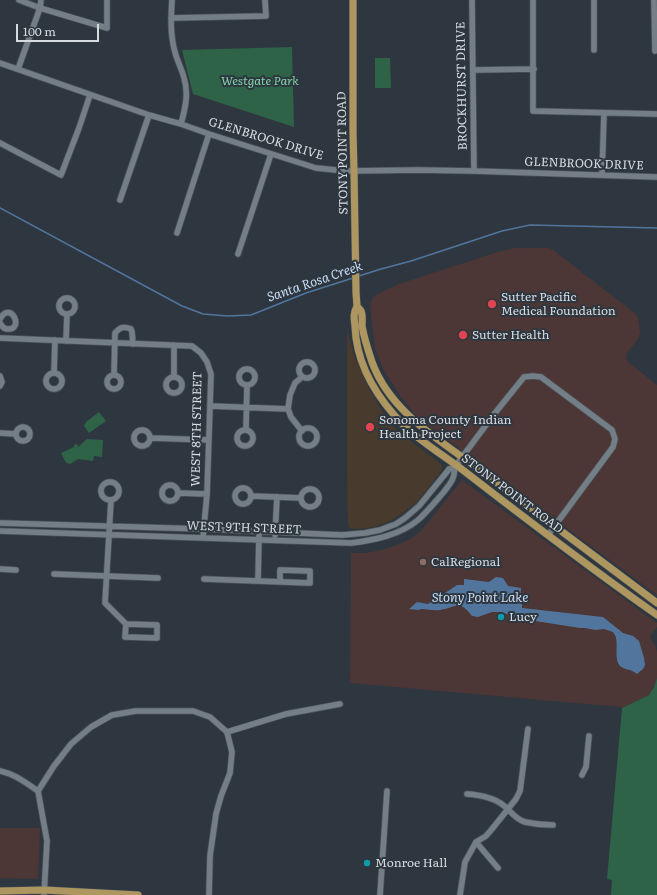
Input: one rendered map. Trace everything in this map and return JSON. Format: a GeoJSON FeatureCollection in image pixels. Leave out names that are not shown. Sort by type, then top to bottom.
{"type":"FeatureCollection","features":[{"type":"Feature","properties":{"kind":"main road","name":"STONY POINT ROAD"},"geometry":{"type":"LineString","coordinates":[[353,0],[353,133],[357,306],[354,311],[355,330],[357,347],[375,390],[395,416],[455,467],[657,615]]}},
{"type":"Feature","properties":{"kind":"main road","name":"STONY POINT ROAD"},"geometry":{"type":"LineString","coordinates":[[357,306],[361,311],[362,326],[372,363],[380,380],[404,411],[420,426],[657,603]]}},
{"type":"Feature","properties":{"kind":"main road"},"geometry":{"type":"LineString","coordinates":[[0,890],[44,893],[138,895]]}},
{"type":"Feature","properties":{"kind":"street"},"geometry":{"type":"LineString","coordinates":[[19,0],[40,8],[107,28],[107,0]]}},
{"type":"Feature","properties":{"kind":"street"},"geometry":{"type":"LineString","coordinates":[[18,69],[40,8],[41,0]]}},
{"type":"Feature","properties":{"kind":"street"},"geometry":{"type":"LineString","coordinates":[[172,0],[172,39],[185,80],[186,107],[181,124]]}},
{"type":"Feature","properties":{"kind":"street"},"geometry":{"type":"LineString","coordinates":[[171,18],[266,16],[265,0]]}},
{"type":"Feature","properties":{"kind":"street","name":"BROCKHURST DRIVE"},"geometry":{"type":"LineString","coordinates":[[472,0],[474,171]]}},
{"type":"Feature","properties":{"kind":"street"},"geometry":{"type":"LineString","coordinates":[[533,0],[533,111],[657,114]]}},
{"type":"Feature","properties":{"kind":"street"},"geometry":{"type":"LineString","coordinates":[[594,0],[594,50]]}},
{"type":"Feature","properties":{"kind":"street"},"geometry":{"type":"LineString","coordinates":[[654,0],[655,51]]}},
{"type":"Feature","properties":{"kind":"street","name":"GLENBROOK DRIVE"},"geometry":{"type":"LineString","coordinates":[[0,63],[90,95],[316,168],[354,171],[474,171],[657,177]]}},
{"type":"Feature","properties":{"kind":"street"},"geometry":{"type":"LineString","coordinates":[[474,70],[534,69]]}},
{"type":"Feature","properties":{"kind":"street"},"geometry":{"type":"LineString","coordinates":[[0,143],[61,175],[90,95]]}},
{"type":"Feature","properties":{"kind":"street"},"geometry":{"type":"LineString","coordinates":[[602,175],[604,112]]}},
{"type":"Feature","properties":{"kind":"street"},"geometry":{"type":"LineString","coordinates":[[120,200],[148,114]]}},
{"type":"Feature","properties":{"kind":"street"},"geometry":{"type":"LineString","coordinates":[[177,233],[210,134]]}},
{"type":"Feature","properties":{"kind":"street"},"geometry":{"type":"LineString","coordinates":[[238,254],[271,154]]}},
{"type":"Feature","properties":{"kind":"street","name":"WEST 8TH STREET"},"geometry":{"type":"LineString","coordinates":[[0,319],[5,313],[11,313],[15,317],[16,322],[14,326],[7,329],[3,338],[192,346],[201,353],[207,362],[210,374],[207,494],[203,537]]}},
{"type":"Feature","properties":{"kind":"street"},"geometry":{"type":"LineString","coordinates":[[66,341],[67,314]]}},
{"type":"Feature","properties":{"kind":"street"},"geometry":{"type":"LineString","coordinates":[[0,323],[2,327],[7,329]]}},
{"type":"Feature","properties":{"kind":"street"},"geometry":{"type":"LineString","coordinates":[[114,375],[115,333],[118,329],[126,327],[131,329],[133,344]]}},
{"type":"Feature","properties":{"kind":"street"},"geometry":{"type":"LineString","coordinates":[[54,373],[55,340]]}},
{"type":"Feature","properties":{"kind":"street","name":"WEST 8TH STREET"},"geometry":{"type":"LineString","coordinates":[[174,345],[174,376]]}},
{"type":"Feature","properties":{"kind":"street"},"geometry":{"type":"LineString","coordinates":[[0,376],[2,382],[0,386]]}},
{"type":"Feature","properties":{"kind":"street"},"geometry":{"type":"LineString","coordinates":[[302,377],[295,383],[290,395],[288,409],[295,424],[302,431]]}},
{"type":"Feature","properties":{"kind":"street"},"geometry":{"type":"LineString","coordinates":[[455,467],[524,377],[541,377],[612,430],[615,439],[613,447],[548,535]]}},
{"type":"Feature","properties":{"kind":"street"},"geometry":{"type":"LineString","coordinates":[[246,429],[247,386]]}},
{"type":"Feature","properties":{"kind":"street"},"geometry":{"type":"LineString","coordinates":[[210,406],[288,409]]}},
{"type":"Feature","properties":{"kind":"street"},"geometry":{"type":"LineString","coordinates":[[0,433],[16,434]]}},
{"type":"Feature","properties":{"kind":"street"},"geometry":{"type":"LineString","coordinates":[[150,438],[209,440]]}},
{"type":"Feature","properties":{"kind":"street","name":"WEST 9TH STREET"},"geometry":{"type":"LineString","coordinates":[[0,523],[204,528],[259,532],[342,535],[365,533],[380,530],[396,524],[420,506],[449,469],[455,467],[453,479],[417,521],[394,534],[366,541],[275,540],[0,531]]}},
{"type":"Feature","properties":{"kind":"street"},"geometry":{"type":"LineString","coordinates":[[179,493],[207,494]]}},
{"type":"Feature","properties":{"kind":"street"},"geometry":{"type":"LineString","coordinates":[[252,496],[301,498]]}},
{"type":"Feature","properties":{"kind":"street"},"geometry":{"type":"LineString","coordinates":[[275,540],[277,497]]}},
{"type":"Feature","properties":{"kind":"street"},"geometry":{"type":"LineString","coordinates":[[111,500],[105,603],[126,624],[157,625],[157,638],[126,637],[126,624]]}},
{"type":"Feature","properties":{"kind":"street"},"geometry":{"type":"LineString","coordinates":[[258,581],[259,532]]}},
{"type":"Feature","properties":{"kind":"street"},"geometry":{"type":"LineString","coordinates":[[0,569],[16,570]]}},
{"type":"Feature","properties":{"kind":"street"},"geometry":{"type":"LineString","coordinates":[[204,579],[280,582],[310,583],[310,571],[280,570],[280,582]]}},
{"type":"Feature","properties":{"kind":"street"},"geometry":{"type":"LineString","coordinates":[[54,574],[158,578]]}},
{"type":"Feature","properties":{"kind":"street"},"geometry":{"type":"LineString","coordinates":[[227,732],[286,714],[340,704]]}},
{"type":"Feature","properties":{"kind":"street"},"geometry":{"type":"LineString","coordinates":[[44,893],[47,841],[38,791],[54,766],[71,744],[91,727],[112,715],[136,712],[193,711],[210,717],[227,732],[232,752],[230,773],[216,814],[210,856],[209,895]]}},
{"type":"Feature","properties":{"kind":"street"},"geometry":{"type":"LineString","coordinates":[[460,895],[465,862],[476,842],[486,836],[516,799],[520,791],[528,729]]}},
{"type":"Feature","properties":{"kind":"street"},"geometry":{"type":"LineString","coordinates":[[582,775],[586,767],[589,736]]}},
{"type":"Feature","properties":{"kind":"street"},"geometry":{"type":"LineString","coordinates":[[0,771],[7,772],[21,779],[38,791]]}},
{"type":"Feature","properties":{"kind":"street"},"geometry":{"type":"LineString","coordinates":[[380,895],[387,791]]}},
{"type":"Feature","properties":{"kind":"street"},"geometry":{"type":"LineString","coordinates":[[467,794],[490,798],[502,804],[524,822],[541,825],[553,825]]}},
{"type":"Feature","properties":{"kind":"street"},"geometry":{"type":"LineString","coordinates":[[476,842],[498,868]]}},
{"type":"Feature","properties":{"kind":"shaded area"},"geometry":{"type":"Polygon","coordinates":[[[515,248],[549,248],[553,250],[636,314],[640,332],[638,339],[627,353],[626,359],[657,385],[657,595],[418,418],[401,397],[384,371],[375,348],[370,307],[372,299],[376,295],[399,284],[498,252],[515,248]]]}},
{"type":"Feature","properties":{"kind":"shaded area","name":"Sonoma County Indian Health Project"},"geometry":{"type":"Polygon","coordinates":[[[347,330],[355,358],[369,389],[388,421],[400,433],[441,464],[442,467],[442,470],[417,502],[390,521],[368,528],[353,529],[348,525],[347,330]]]}},
{"type":"Feature","properties":{"kind":"shaded area"},"geometry":{"type":"Polygon","coordinates":[[[462,480],[657,623],[657,627],[650,637],[657,652],[657,678],[649,695],[622,708],[350,683],[351,553],[366,553],[381,550],[395,546],[412,538],[420,532],[462,480]]]}},
{"type":"Feature","properties":{"kind":"shaded area"},"geometry":{"type":"Polygon","coordinates":[[[0,828],[40,828],[38,879],[0,878],[0,828]]]}},
{"type":"Feature","properties":{"kind":"green space","name":"Westgate Park"},"geometry":{"type":"Polygon","coordinates":[[[292,47],[294,127],[193,94],[182,50],[292,47]]]}},
{"type":"Feature","properties":{"kind":"green space"},"geometry":{"type":"Polygon","coordinates":[[[375,58],[390,58],[391,88],[375,88],[375,58]]]}},
{"type":"Feature","properties":{"kind":"green space"},"geometry":{"type":"Polygon","coordinates":[[[99,412],[106,421],[89,433],[84,426],[86,422],[99,412]]]}},
{"type":"Feature","properties":{"kind":"green space"},"geometry":{"type":"Polygon","coordinates":[[[87,439],[103,440],[102,457],[94,456],[93,461],[78,459],[70,464],[67,463],[61,453],[74,447],[74,445],[77,444],[78,447],[87,439]]]}},
{"type":"Feature","properties":{"kind":"green space"},"geometry":{"type":"Polygon","coordinates":[[[657,678],[657,895],[611,895],[612,880],[607,879],[622,708],[649,695],[657,678]]]}},
{"type":"Feature","properties":{"kind":"water","name":"Stony Point Lake"},"geometry":{"type":"Polygon","coordinates":[[[496,577],[503,578],[508,586],[521,588],[520,602],[522,602],[522,608],[603,617],[623,633],[633,636],[639,641],[645,665],[643,669],[637,674],[620,666],[617,660],[616,636],[613,632],[604,629],[595,630],[516,618],[502,612],[492,612],[478,617],[472,616],[464,607],[461,606],[438,610],[409,609],[417,602],[428,604],[457,585],[464,585],[464,579],[489,582],[496,577]]]}},
{"type":"Feature","properties":{"kind":"waterway","name":"Santa Rosa Creek"},"geometry":{"type":"LineString","coordinates":[[0,208],[182,306],[203,314],[227,316],[251,315],[306,293],[353,278]]}},
{"type":"Feature","properties":{"kind":"waterway","name":"Santa Rosa Creek"},"geometry":{"type":"LineString","coordinates":[[359,276],[411,261],[502,231],[530,225],[657,228]]}},
{"type":"Feature","properties":{"kind":"place","name":"Sutter Pacific Medical Foundation"},"geometry":{"type":"Point","coordinates":[492,304]}},
{"type":"Feature","properties":{"kind":"place","name":"Sutter Health"},"geometry":{"type":"Point","coordinates":[463,335]}},
{"type":"Feature","properties":{"kind":"place","name":"Sonoma County Indian Health Project"},"geometry":{"type":"Point","coordinates":[370,427]}},
{"type":"Feature","properties":{"kind":"place","name":"CalRegional"},"geometry":{"type":"Point","coordinates":[423,562]}},
{"type":"Feature","properties":{"kind":"place","name":"Lucy"},"geometry":{"type":"Point","coordinates":[501,617]}},
{"type":"Feature","properties":{"kind":"place","name":"Monroe Hall"},"geometry":{"type":"Point","coordinates":[367,863]}}]}
